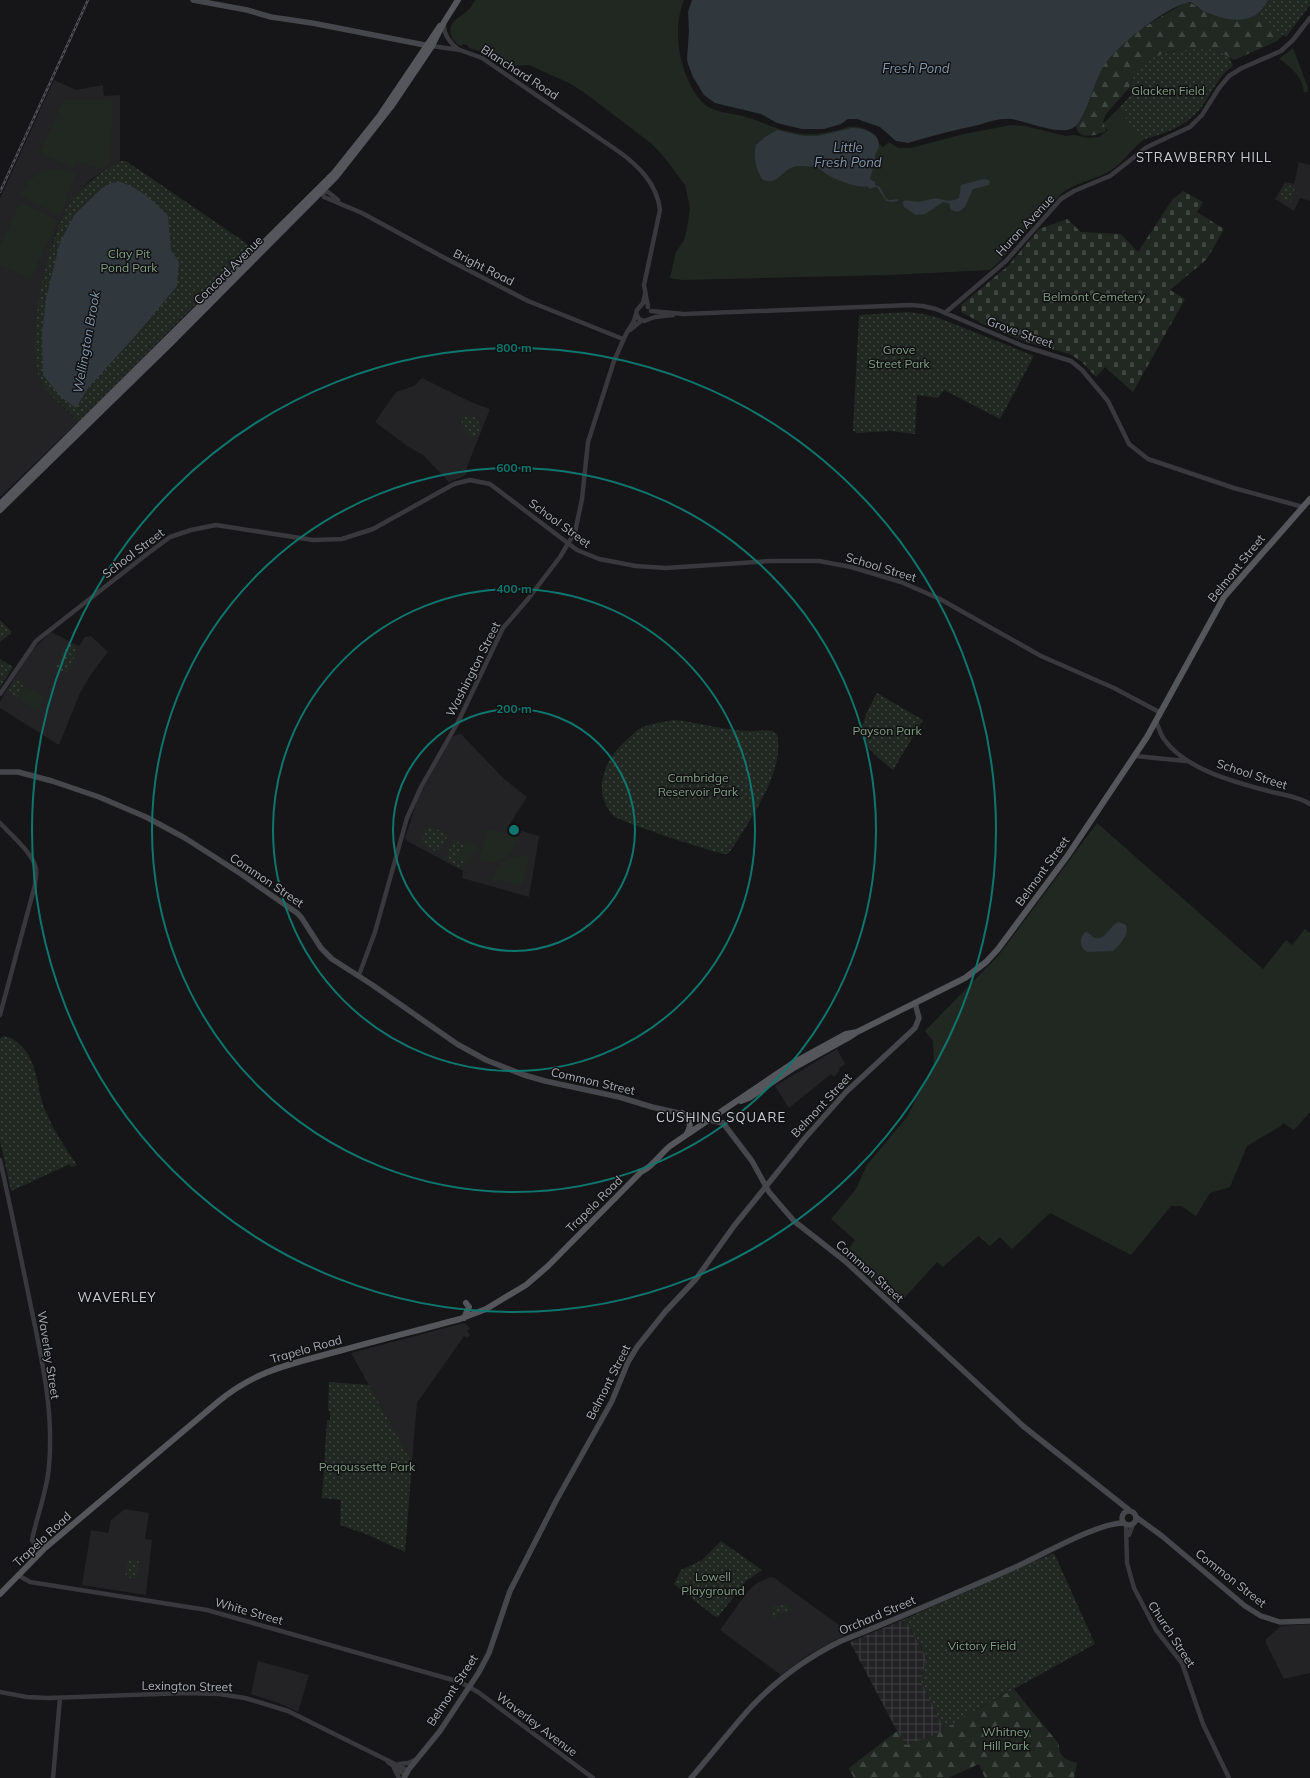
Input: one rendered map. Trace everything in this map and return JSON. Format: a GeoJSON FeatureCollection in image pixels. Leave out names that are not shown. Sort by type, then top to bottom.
{"type":"FeatureCollection","features":[{"type":"Feature","properties":{"kind":"main road","name":"Blanchard Road"},"geometry":{"type":"LineString","coordinates":[[193,0],[247,10],[271,17],[298,20],[429,46]]}},
{"type":"Feature","properties":{"kind":"main road","name":"Concord Avenue"},"geometry":{"type":"LineString","coordinates":[[0,504],[168,343],[298,211],[335,176],[429,46],[458,0]]}},
{"type":"Feature","properties":{"kind":"main road","name":"Concord Avenue"},"geometry":{"type":"LineString","coordinates":[[0,510],[143,367]]}},
{"type":"Feature","properties":{"kind":"main road","name":"Belmont Street"},"geometry":{"type":"LineString","coordinates":[[404,1775],[433,1740],[486,1660],[510,1591],[556,1501],[612,1401],[632,1354],[665,1312],[699,1275],[765,1185],[834,1105],[915,1028],[919,1018],[915,1003],[965,978],[990,958],[1068,854],[1135,756],[1156,722],[1224,597],[1310,500]]}},
{"type":"Feature","properties":{"kind":"main road","name":"Common Street"},"geometry":{"type":"LineString","coordinates":[[0,772],[24,773],[99,797],[146,817],[185,838],[288,905],[301,917],[326,954],[359,975],[447,1038],[486,1060],[524,1075],[545,1081],[611,1095],[720,1122],[727,1126],[751,1158],[770,1193],[794,1221],[850,1267],[1014,1418],[1129,1510]]}},
{"type":"Feature","properties":{"kind":"main road","name":"Trapelo Road"},"geometry":{"type":"LineString","coordinates":[[0,1594],[41,1551],[223,1398],[246,1382],[275,1368],[288,1364],[464,1318],[491,1307],[526,1285],[548,1266],[641,1172],[649,1168],[660,1155],[686,1135],[739,1101],[749,1098],[792,1069],[857,1032],[915,1003]]}},
{"type":"Feature","properties":{"kind":"main road"},"geometry":{"type":"LineString","coordinates":[[682,1113],[687,1117],[690,1123],[686,1135]]}},
{"type":"Feature","properties":{"kind":"main road"},"geometry":{"type":"LineString","coordinates":[[464,1318],[469,1307],[466,1303]]}},
{"type":"Feature","properties":{"kind":"main road"},"geometry":{"type":"LineString","coordinates":[[1118,1500],[1122,1515],[1125,1524],[1133,1524],[1136,1517],[1134,1513],[1129,1510],[1122,1515]]}},
{"type":"Feature","properties":{"kind":"main road","name":"Orchard Street"},"geometry":{"type":"LineString","coordinates":[[691,1778],[753,1705],[784,1678],[821,1652],[1108,1525],[1122,1515]]}},
{"type":"Feature","properties":{"kind":"main road","name":"Common Street"},"geometry":{"type":"LineString","coordinates":[[1136,1517],[1164,1537],[1245,1606],[1261,1616],[1280,1622],[1310,1621]]}},
{"type":"Feature","properties":{"kind":"main road","name":"Orchard Street"},"geometry":{"type":"LineString","coordinates":[[1108,1525],[1125,1524]]}},
{"type":"Feature","properties":{"kind":"main road","name":"Common Street"},"geometry":{"type":"LineString","coordinates":[[1133,1524],[1149,1527]]}},
{"type":"Feature","properties":{"kind":"street","name":"Huron Avenue"},"geometry":{"type":"LineString","coordinates":[[945,312],[1006,261],[1062,199],[1074,191],[1110,176],[1145,148],[1190,127],[1203,114],[1227,78],[1242,68],[1281,51],[1293,40],[1310,18]]}},
{"type":"Feature","properties":{"kind":"street"},"geometry":{"type":"LineString","coordinates":[[444,22],[444,32],[452,44],[460,50]]}},
{"type":"Feature","properties":{"kind":"street","name":"Blanchard Road"},"geometry":{"type":"LineString","coordinates":[[429,46],[460,50],[478,56],[628,158],[646,177],[656,194],[660,210],[644,284],[645,294],[650,309]]}},
{"type":"Feature","properties":{"kind":"street","name":"Bright Road"},"geometry":{"type":"LineString","coordinates":[[320,190],[328,192],[340,203],[528,301],[623,340]]}},
{"type":"Feature","properties":{"kind":"street","name":"Blanchard Road"},"geometry":{"type":"LineString","coordinates":[[641,307],[645,294]]}},
{"type":"Feature","properties":{"kind":"street","name":"Grove Street"},"geometry":{"type":"LineString","coordinates":[[650,318],[676,314],[910,305],[928,306],[1023,346],[1062,357],[1073,362],[1082,370],[1108,401],[1127,441],[1135,450],[1148,459],[1234,488],[1303,507]]}},
{"type":"Feature","properties":{"kind":"street"},"geometry":{"type":"LineString","coordinates":[[641,307],[650,309],[650,318],[646,321],[641,321],[637,315],[637,310],[641,307]]}},
{"type":"Feature","properties":{"kind":"street","name":"Grove Street"},"geometry":{"type":"LineString","coordinates":[[650,309],[676,314]]}},
{"type":"Feature","properties":{"kind":"street","name":"Washington Street"},"geometry":{"type":"LineString","coordinates":[[359,975],[375,932],[407,818],[417,796],[458,722],[498,636],[509,620],[528,600],[569,543],[575,532],[580,511],[588,442],[608,378],[623,340],[637,315]]}},
{"type":"Feature","properties":{"kind":"street","name":"Washington Street"},"geometry":{"type":"LineString","coordinates":[[626,334],[641,321]]}},
{"type":"Feature","properties":{"kind":"street","name":"School Street"},"geometry":{"type":"LineString","coordinates":[[0,694],[29,650],[39,638],[170,537],[191,530],[220,526],[313,540],[342,539],[373,529],[454,484],[470,480],[490,484],[569,543],[589,556],[636,566],[666,568],[796,560],[834,563],[902,582],[934,596],[1041,656],[1114,688],[1161,713]]}},
{"type":"Feature","properties":{"kind":"street","name":"School Street"},"geometry":{"type":"LineString","coordinates":[[1156,722],[1164,739],[1188,762]]}},
{"type":"Feature","properties":{"kind":"street","name":"School Street"},"geometry":{"type":"LineString","coordinates":[[1135,756],[1188,762],[1228,778],[1301,799],[1310,804]]}},
{"type":"Feature","properties":{"kind":"street"},"geometry":{"type":"LineString","coordinates":[[0,823],[26,850],[37,870],[35,885],[0,1015]]}},
{"type":"Feature","properties":{"kind":"street","name":"Waverley Street"},"geometry":{"type":"LineString","coordinates":[[0,1160],[35,1325],[47,1398],[49,1467],[45,1493],[32,1540],[41,1551]]}},
{"type":"Feature","properties":{"kind":"street","name":"Church Street"},"geometry":{"type":"LineString","coordinates":[[1125,1524],[1127,1563],[1134,1588],[1152,1624],[1182,1663],[1203,1724],[1229,1778]]}},
{"type":"Feature","properties":{"kind":"street","name":"Church Street"},"geometry":{"type":"LineString","coordinates":[[1127,1542],[1133,1524]]}},
{"type":"Feature","properties":{"kind":"street","name":"White Street"},"geometry":{"type":"LineString","coordinates":[[18,1575],[30,1582],[207,1610],[470,1686]]}},
{"type":"Feature","properties":{"kind":"street","name":"Waverley Avenue"},"geometry":{"type":"LineString","coordinates":[[470,1686],[593,1778]]}},
{"type":"Feature","properties":{"kind":"street","name":"Lexington Street"},"geometry":{"type":"LineString","coordinates":[[0,1692],[31,1697],[60,1698],[185,1693],[238,1697],[288,1711],[395,1765],[404,1775]]}},
{"type":"Feature","properties":{"kind":"street"},"geometry":{"type":"LineString","coordinates":[[53,1778],[60,1698]]}},
{"type":"Feature","properties":{"kind":"street"},"geometry":{"type":"LineString","coordinates":[[395,1765],[406,1764],[417,1760]]}},
{"type":"Feature","properties":{"kind":"street"},"geometry":{"type":"LineString","coordinates":[[395,1765],[404,1775]]}},
{"type":"Feature","properties":{"kind":"shaded area"},"geometry":{"type":"Polygon","coordinates":[[[54,80],[76,90],[103,85],[104,96],[120,95],[120,161],[90,180],[75,197],[63,215],[54,236],[38,311],[35,350],[37,371],[49,393],[78,422],[0,497],[0,198],[54,80]]]}},
{"type":"Feature","properties":{"kind":"shaded area"},"geometry":{"type":"Polygon","coordinates":[[[1299,162],[1310,165],[1310,201],[1300,198],[1294,211],[1275,199],[1285,182],[1294,184],[1299,162]]]}},
{"type":"Feature","properties":{"kind":"shaded area"},"geometry":{"type":"Polygon","coordinates":[[[422,378],[473,403],[490,409],[467,467],[467,473],[464,476],[449,482],[423,455],[407,446],[375,422],[396,392],[414,386],[422,378]]]}},
{"type":"Feature","properties":{"kind":"shaded area"},"geometry":{"type":"Polygon","coordinates":[[[51,632],[79,646],[85,637],[91,636],[108,652],[92,673],[80,693],[59,745],[0,708],[0,702],[4,694],[32,650],[51,632]]]}},
{"type":"Feature","properties":{"kind":"shaded area"},"geometry":{"type":"Polygon","coordinates":[[[461,734],[503,778],[527,797],[508,827],[539,836],[529,897],[462,878],[463,871],[407,841],[405,838],[418,798],[450,739],[455,735],[461,734]]]}},
{"type":"Feature","properties":{"kind":"shaded area"},"geometry":{"type":"Polygon","coordinates":[[[837,1049],[845,1064],[838,1069],[840,1070],[834,1077],[831,1074],[789,1108],[775,1086],[837,1049]]]}},
{"type":"Feature","properties":{"kind":"shaded area"},"geometry":{"type":"Polygon","coordinates":[[[464,1323],[470,1328],[467,1332],[470,1334],[468,1338],[464,1336],[417,1403],[412,1462],[351,1353],[464,1323]]]}},
{"type":"Feature","properties":{"kind":"shaded area"},"geometry":{"type":"Polygon","coordinates":[[[125,1509],[149,1513],[145,1539],[152,1540],[146,1595],[82,1585],[91,1530],[108,1533],[111,1520],[125,1509]]]}},
{"type":"Feature","properties":{"kind":"shaded area"},"geometry":{"type":"Polygon","coordinates":[[[770,1577],[775,1578],[846,1630],[845,1635],[808,1655],[781,1675],[720,1630],[748,1591],[757,1583],[770,1577]]]}},
{"type":"Feature","properties":{"kind":"shaded area"},"geometry":{"type":"Polygon","coordinates":[[[905,1619],[927,1658],[921,1681],[945,1730],[906,1745],[897,1731],[850,1642],[905,1619]]]}},
{"type":"Feature","properties":{"kind":"shaded area"},"geometry":{"type":"Polygon","coordinates":[[[1310,1624],[1310,1673],[1284,1679],[1266,1643],[1266,1639],[1281,1626],[1310,1624]]]}},
{"type":"Feature","properties":{"kind":"shaded area"},"geometry":{"type":"Polygon","coordinates":[[[258,1661],[309,1675],[298,1712],[279,1703],[251,1694],[258,1661]]]}},
{"type":"Feature","properties":{"kind":"green space"},"geometry":{"type":"Polygon","coordinates":[[[475,0],[684,0],[680,12],[678,40],[683,68],[695,93],[703,103],[712,109],[746,117],[789,132],[816,134],[849,127],[864,128],[868,130],[883,147],[889,142],[898,148],[911,148],[964,134],[1011,125],[1025,126],[1066,136],[1074,135],[1088,138],[1099,137],[1108,130],[1102,125],[1119,108],[1127,116],[1125,119],[1145,139],[1110,171],[1073,186],[1062,193],[1001,260],[990,270],[889,275],[682,280],[670,278],[676,252],[684,240],[687,229],[690,208],[685,185],[652,144],[571,84],[529,65],[511,66],[485,53],[469,48],[467,45],[463,44],[461,46],[456,43],[451,35],[451,26],[456,19],[470,8],[475,0]]]}},
{"type":"Feature","properties":{"kind":"green space"},"geometry":{"type":"Polygon","coordinates":[[[1268,0],[1287,31],[1277,41],[1234,60],[1216,50],[1174,51],[1162,54],[1132,79],[1129,88],[1106,114],[1103,122],[1106,131],[1088,136],[1077,130],[1076,126],[1085,113],[1101,69],[1117,48],[1138,31],[1184,3],[1191,3],[1201,10],[1215,16],[1238,19],[1260,13],[1268,0]]]}},
{"type":"Feature","properties":{"kind":"green space"},"geometry":{"type":"Polygon","coordinates":[[[1268,0],[1310,0],[1310,5],[1286,37],[1255,15],[1263,9],[1268,0]]]}},
{"type":"Feature","properties":{"kind":"green space"},"geometry":{"type":"Polygon","coordinates":[[[1293,48],[1308,88],[1307,92],[1304,92],[1299,77],[1296,73],[1279,59],[1293,48]]]}},
{"type":"Feature","properties":{"kind":"green space","name":"Glacken Field"},"geometry":{"type":"Polygon","coordinates":[[[1182,50],[1216,50],[1229,57],[1233,66],[1223,75],[1201,108],[1189,120],[1175,128],[1145,139],[1125,119],[1127,116],[1119,108],[1132,94],[1130,89],[1131,82],[1142,66],[1160,55],[1171,52],[1182,50]]]}},
{"type":"Feature","properties":{"kind":"green space"},"geometry":{"type":"Polygon","coordinates":[[[111,100],[113,103],[110,163],[103,169],[77,161],[73,168],[40,153],[63,101],[111,100]]]}},
{"type":"Feature","properties":{"kind":"green space","name":"Clay Pit Pond Park"},"geometry":{"type":"Polygon","coordinates":[[[120,161],[126,161],[246,243],[249,248],[248,252],[78,422],[52,397],[40,379],[36,363],[35,342],[40,291],[53,242],[60,221],[68,206],[91,180],[120,161]]]}},
{"type":"Feature","properties":{"kind":"green space"},"geometry":{"type":"Polygon","coordinates":[[[54,169],[63,169],[76,173],[61,214],[58,215],[20,195],[33,177],[42,172],[54,169]]]}},
{"type":"Feature","properties":{"kind":"green space"},"geometry":{"type":"Polygon","coordinates":[[[1284,184],[1295,187],[1292,202],[1280,199],[1284,184]]]}},
{"type":"Feature","properties":{"kind":"green space","name":"Belmont Cemetery"},"geometry":{"type":"Polygon","coordinates":[[[1183,191],[1203,202],[1197,212],[1224,229],[1207,259],[1170,290],[1185,299],[1133,392],[1105,367],[1096,377],[1082,362],[1070,354],[1026,342],[983,324],[961,312],[961,305],[1008,266],[1039,229],[1067,219],[1081,232],[1121,234],[1138,252],[1172,200],[1183,191]]]}},
{"type":"Feature","properties":{"kind":"green space"},"geometry":{"type":"Polygon","coordinates":[[[20,202],[58,220],[31,279],[0,265],[0,246],[20,202]]]}},
{"type":"Feature","properties":{"kind":"green space","name":"Grove Street Park"},"geometry":{"type":"Polygon","coordinates":[[[908,312],[939,318],[1034,356],[1000,419],[944,390],[938,398],[917,395],[915,434],[890,431],[857,433],[853,431],[859,316],[908,312]]]}},
{"type":"Feature","properties":{"kind":"green space"},"geometry":{"type":"Polygon","coordinates":[[[470,416],[476,418],[481,427],[478,434],[470,437],[463,428],[462,418],[470,416]]]}},
{"type":"Feature","properties":{"kind":"green space"},"geometry":{"type":"Polygon","coordinates":[[[0,620],[12,632],[0,642],[0,620]]]}},
{"type":"Feature","properties":{"kind":"green space"},"geometry":{"type":"Polygon","coordinates":[[[68,642],[78,649],[67,673],[55,669],[68,642]]]}},
{"type":"Feature","properties":{"kind":"green space"},"geometry":{"type":"Polygon","coordinates":[[[0,659],[13,667],[0,687],[0,659]]]}},
{"type":"Feature","properties":{"kind":"green space"},"geometry":{"type":"Polygon","coordinates":[[[16,679],[24,683],[18,698],[8,692],[16,679]]]}},
{"type":"Feature","properties":{"kind":"green space"},"geometry":{"type":"Polygon","coordinates":[[[25,687],[45,696],[38,711],[19,699],[25,687]]]}},
{"type":"Feature","properties":{"kind":"green space","name":"Payson Park"},"geometry":{"type":"Polygon","coordinates":[[[877,693],[923,720],[893,770],[872,751],[862,736],[862,728],[865,719],[877,693]]]}},
{"type":"Feature","properties":{"kind":"green space","name":"Cambridge Reservoir Park"},"geometry":{"type":"Polygon","coordinates":[[[673,720],[692,722],[719,728],[770,731],[777,734],[778,749],[776,764],[771,780],[755,812],[729,853],[719,853],[705,849],[632,824],[614,816],[607,806],[603,796],[602,785],[607,764],[613,755],[620,746],[641,728],[673,720]]]}},
{"type":"Feature","properties":{"kind":"green space"},"geometry":{"type":"Polygon","coordinates":[[[1097,823],[1263,969],[1286,940],[1292,945],[1305,929],[1310,933],[1310,1112],[1294,1130],[1283,1123],[1281,1126],[1247,1146],[1230,1187],[1210,1193],[1196,1216],[1181,1206],[1171,1206],[1131,1255],[1050,1213],[1012,1249],[1000,1237],[990,1246],[978,1236],[943,1267],[937,1262],[898,1305],[844,1255],[855,1240],[831,1219],[856,1189],[867,1165],[907,1117],[934,1063],[933,1041],[925,1031],[998,956],[1097,823]]]}},
{"type":"Feature","properties":{"kind":"green space"},"geometry":{"type":"Polygon","coordinates":[[[429,825],[448,835],[439,853],[420,843],[429,825]]]}},
{"type":"Feature","properties":{"kind":"green space"},"geometry":{"type":"Polygon","coordinates":[[[488,829],[518,837],[511,854],[493,863],[479,858],[488,829]]]}},
{"type":"Feature","properties":{"kind":"green space"},"geometry":{"type":"Polygon","coordinates":[[[454,840],[464,845],[457,858],[466,863],[463,869],[445,859],[454,840]]]}},
{"type":"Feature","properties":{"kind":"green space"},"geometry":{"type":"Polygon","coordinates":[[[466,841],[478,847],[469,864],[457,857],[466,841]]]}},
{"type":"Feature","properties":{"kind":"green space"},"geometry":{"type":"Polygon","coordinates":[[[529,856],[522,885],[492,880],[498,868],[505,860],[515,857],[529,856]]]}},
{"type":"Feature","properties":{"kind":"green space"},"geometry":{"type":"Polygon","coordinates":[[[4,1036],[17,1042],[30,1057],[46,1112],[60,1139],[77,1165],[71,1167],[70,1164],[11,1191],[0,1141],[0,1038],[4,1036]]]}},
{"type":"Feature","properties":{"kind":"green space","name":"Peqoussette Park"},"geometry":{"type":"Polygon","coordinates":[[[329,1382],[369,1385],[412,1462],[405,1552],[366,1534],[340,1525],[341,1500],[322,1498],[327,1420],[330,1420],[330,1411],[328,1411],[329,1382]]]}},
{"type":"Feature","properties":{"kind":"green space","name":"Lowell Playground"},"geometry":{"type":"Polygon","coordinates":[[[721,1541],[762,1570],[746,1581],[718,1617],[714,1616],[674,1584],[681,1570],[702,1560],[721,1541]]]}},
{"type":"Feature","properties":{"kind":"green space","name":"Victory Field"},"geometry":{"type":"Polygon","coordinates":[[[1054,1553],[1095,1644],[961,1718],[945,1730],[921,1681],[927,1657],[905,1619],[1054,1553]]]}},
{"type":"Feature","properties":{"kind":"green space"},"geometry":{"type":"Polygon","coordinates":[[[128,1559],[139,1560],[136,1579],[125,1577],[128,1559]]]}},
{"type":"Feature","properties":{"kind":"green space"},"geometry":{"type":"Polygon","coordinates":[[[788,1604],[790,1609],[788,1612],[777,1614],[776,1620],[771,1619],[773,1607],[788,1604]]]}},
{"type":"Feature","properties":{"kind":"green space","name":"Whitney Hill Park"},"geometry":{"type":"Polygon","coordinates":[[[1014,1689],[1059,1744],[1062,1755],[1077,1763],[1074,1778],[985,1778],[979,1764],[948,1778],[854,1778],[849,1768],[897,1731],[906,1745],[930,1737],[945,1730],[961,1718],[1014,1689]]]}},
{"type":"Feature","properties":{"kind":"water","name":"Fresh Pond"},"geometry":{"type":"Polygon","coordinates":[[[692,0],[1268,0],[1262,9],[1255,15],[1239,20],[1212,15],[1190,2],[1180,5],[1155,19],[1117,50],[1108,60],[1099,75],[1082,117],[1073,128],[1067,130],[1052,129],[1017,120],[1003,119],[994,120],[908,143],[896,141],[880,127],[857,119],[848,119],[841,124],[824,129],[802,129],[777,123],[761,114],[715,103],[704,95],[693,77],[688,64],[688,12],[692,0]]]}},
{"type":"Feature","properties":{"kind":"water","name":"Little Fresh Pond"},"geometry":{"type":"Polygon","coordinates":[[[852,128],[865,130],[876,137],[879,146],[875,156],[870,179],[875,182],[875,185],[880,187],[886,199],[898,199],[898,201],[886,201],[877,187],[870,189],[867,186],[864,187],[848,184],[833,178],[814,167],[795,166],[775,180],[767,181],[762,179],[755,158],[756,145],[765,137],[777,130],[803,136],[818,136],[852,128]]]}},
{"type":"Feature","properties":{"kind":"water"},"geometry":{"type":"Polygon","coordinates":[[[983,179],[989,180],[989,185],[973,189],[965,207],[958,212],[951,210],[949,203],[943,202],[925,214],[916,215],[904,207],[903,202],[905,200],[918,202],[936,198],[948,201],[956,200],[959,198],[961,185],[983,179]]]}},
{"type":"Feature","properties":{"kind":"water","name":"Clay Pit Pond Park"},"geometry":{"type":"Polygon","coordinates":[[[120,182],[134,188],[146,196],[168,216],[171,250],[179,262],[177,286],[138,333],[88,388],[76,408],[61,397],[43,375],[42,334],[46,299],[60,242],[75,214],[102,188],[111,183],[120,182]]]}},
{"type":"Feature","properties":{"kind":"water"},"geometry":{"type":"Polygon","coordinates":[[[1119,922],[1126,925],[1127,929],[1123,940],[1113,951],[1087,952],[1082,948],[1081,940],[1085,932],[1099,938],[1105,935],[1116,923],[1119,922]]]}},
{"type":"Feature","properties":{"kind":"railway"},"geometry":{"type":"LineString","coordinates":[[0,192],[88,0]]}},
{"type":"Feature","properties":{"kind":"district","name":"STRAWBERRY HILL"},"geometry":{"type":"Point","coordinates":[1204,157]}},
{"type":"Feature","properties":{"kind":"district","name":"CUSHING SQUARE"},"geometry":{"type":"Point","coordinates":[721,1117]}},
{"type":"Feature","properties":{"kind":"district","name":"WAVERLEY"},"geometry":{"type":"Point","coordinates":[117,1297]}},
{"type":"Feature","properties":{"kind":"water label","name":"Wellington Brook"},"geometry":{"type":"Point","coordinates":[86,342]}}]}
